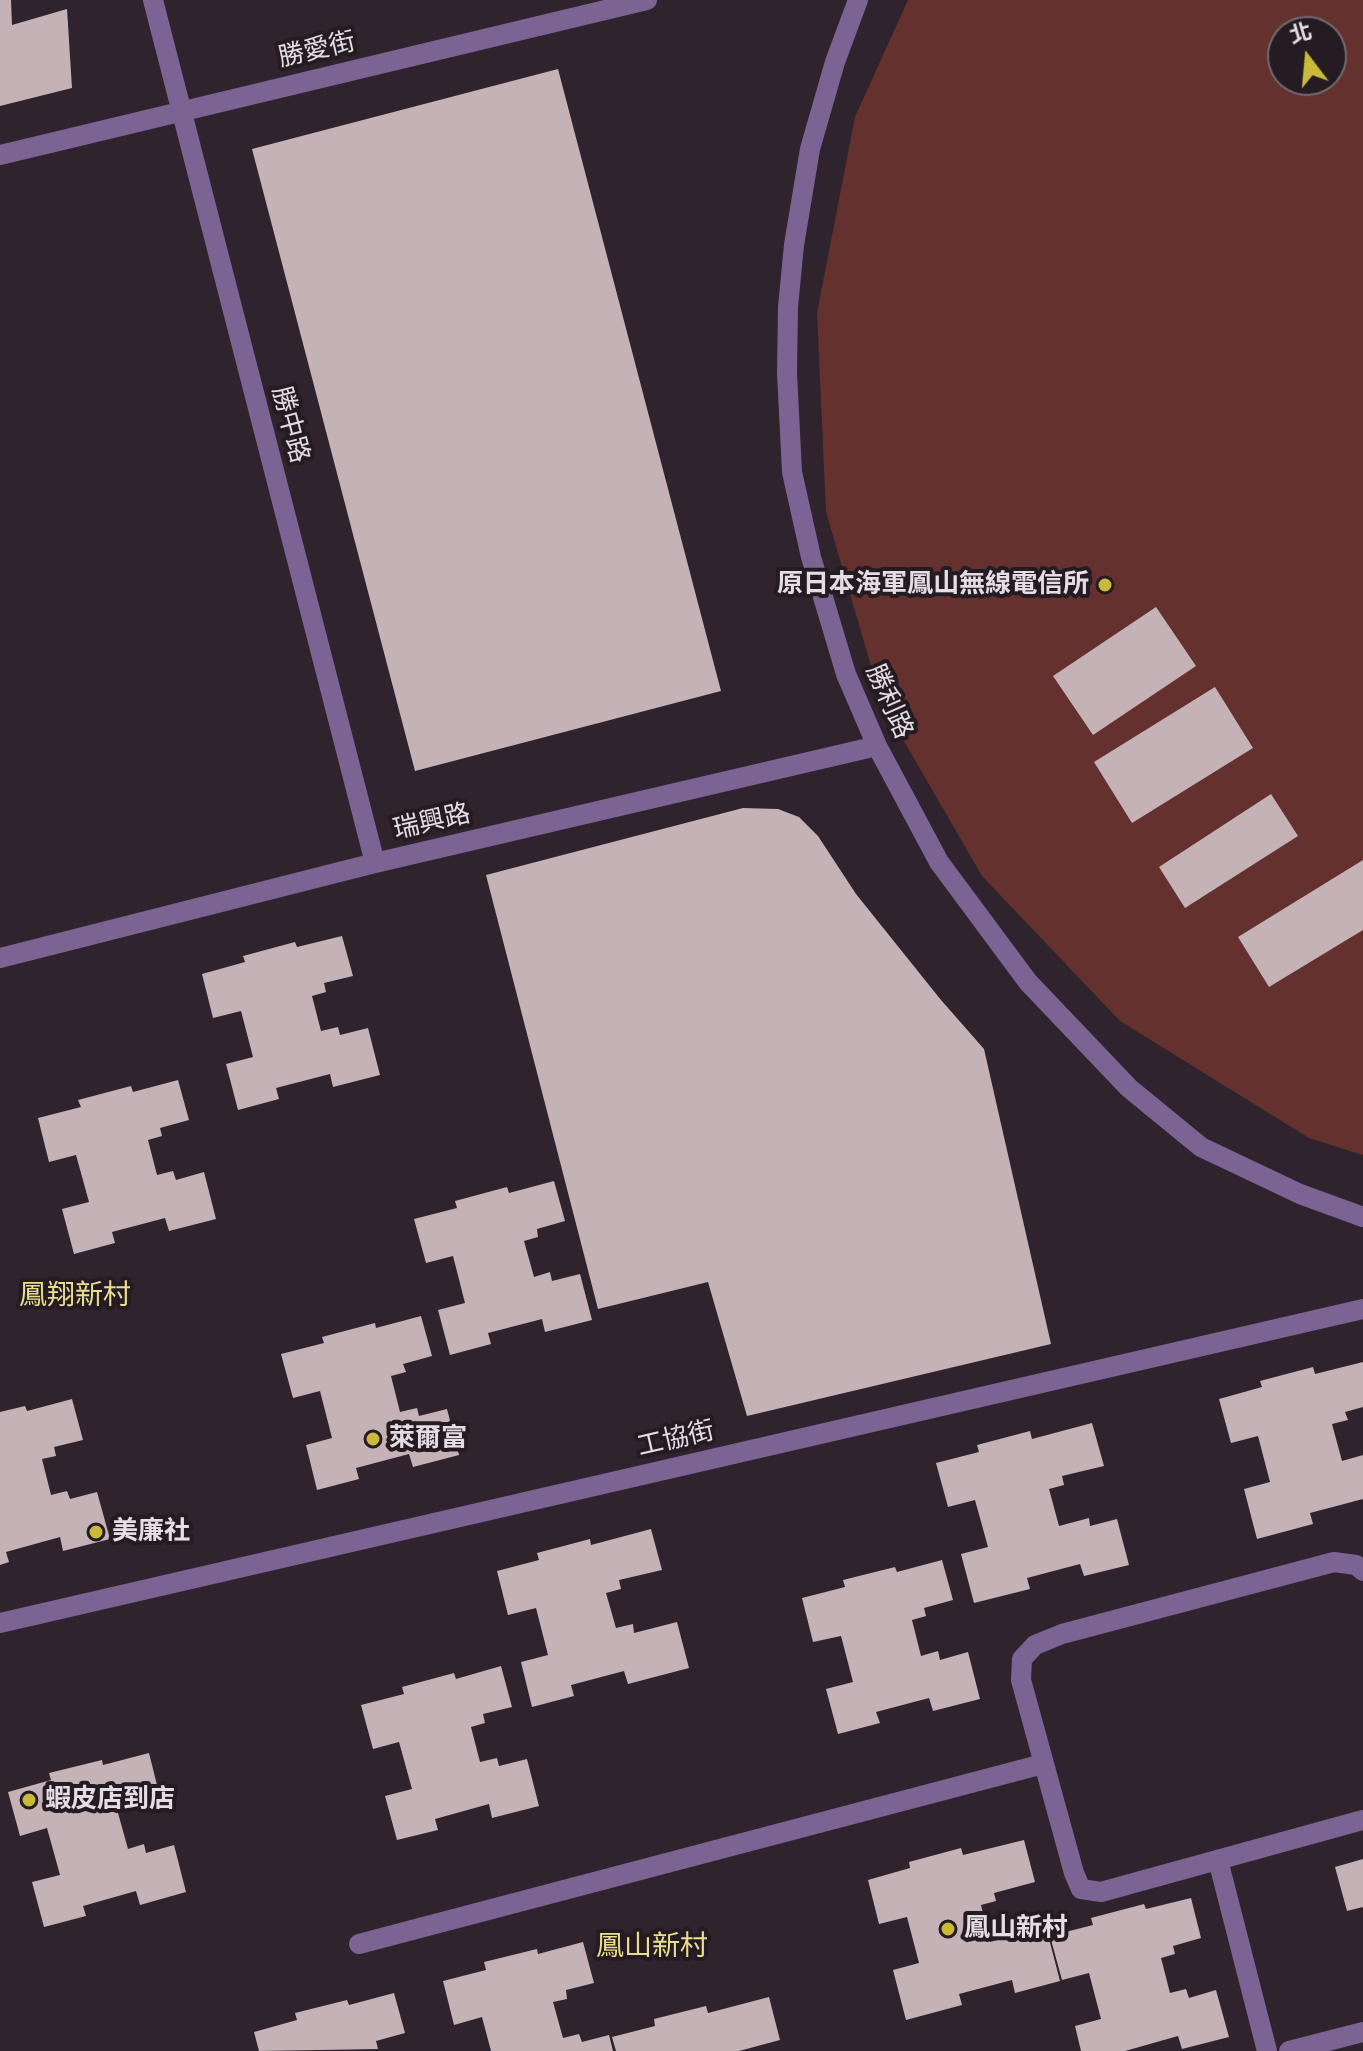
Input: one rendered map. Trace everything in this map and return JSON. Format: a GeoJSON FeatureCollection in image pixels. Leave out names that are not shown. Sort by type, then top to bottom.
{"type":"FeatureCollection","features":[{"type":"Feature","properties":{"kind":"street","name":"勝中路"},"geometry":{"type":"LineString","coordinates":[[153,0],[375,863]]}},
{"type":"Feature","properties":{"kind":"street","name":"勝愛街"},"geometry":{"type":"LineString","coordinates":[[0,155],[647,0]]}},
{"type":"Feature","properties":{"kind":"street","name":"勝利路"},"geometry":{"type":"LineString","coordinates":[[858,0],[835,62],[810,149],[794,245],[788,307],[787,373],[792,472],[811,557],[846,674],[877,746],[939,862],[1028,982],[1129,1088],[1201,1147],[1300,1194],[1363,1217]]}},
{"type":"Feature","properties":{"kind":"street","name":"瑞興路"},"geometry":{"type":"LineString","coordinates":[[0,958],[375,863],[877,746]]}},
{"type":"Feature","properties":{"kind":"street","name":"工協街"},"geometry":{"type":"LineString","coordinates":[[0,1623],[1363,1309]]}},
{"type":"Feature","properties":{"kind":"street"},"geometry":{"type":"LineString","coordinates":[[1363,1571],[1356,1565],[1334,1562],[1062,1634],[1035,1645],[1022,1659],[1021,1680],[1081,1889],[1101,1892],[1363,1820]]}},
{"type":"Feature","properties":{"kind":"street"},"geometry":{"type":"LineString","coordinates":[[359,1944],[1043,1764]]}},
{"type":"Feature","properties":{"kind":"street"},"geometry":{"type":"LineString","coordinates":[[1218,1860],[1267,2051]]}},
{"type":"Feature","properties":{"kind":"street"},"geometry":{"type":"LineString","coordinates":[[1289,2051],[1363,2032]]}},
{"type":"Feature","properties":{"kind":"shaded area","name":"原日本海軍鳳山無線電信所"},"geometry":{"type":"Polygon","coordinates":[[[908,0],[1363,0],[1363,1155],[1309,1138],[1120,1021],[982,876],[882,703],[826,512],[817,313],[855,117],[908,0]]]}},
{"type":"Feature","properties":{"kind":"building"},"geometry":{"type":"Polygon","coordinates":[[[0,0],[11,0],[12,25],[67,9],[72,88],[0,106],[0,0]]]}},
{"type":"Feature","properties":{"kind":"building"},"geometry":{"type":"Polygon","coordinates":[[[558,69],[721,691],[415,771],[252,149],[558,69]]]}},
{"type":"Feature","properties":{"kind":"building"},"geometry":{"type":"Polygon","coordinates":[[[1156,607],[1196,666],[1093,735],[1053,676],[1156,607]]]}},
{"type":"Feature","properties":{"kind":"building"},"geometry":{"type":"Polygon","coordinates":[[[1215,687],[1253,748],[1132,823],[1094,762],[1215,687]]]}},
{"type":"Feature","properties":{"kind":"building"},"geometry":{"type":"Polygon","coordinates":[[[1271,794],[1298,836],[1185,908],[1159,867],[1271,794]]]}},
{"type":"Feature","properties":{"kind":"building"},"geometry":{"type":"Polygon","coordinates":[[[743,808],[778,809],[799,817],[818,836],[856,894],[984,1049],[1051,1344],[747,1416],[708,1282],[598,1309],[486,875],[743,808]]]}},
{"type":"Feature","properties":{"kind":"building"},"geometry":{"type":"Polygon","coordinates":[[[1363,860],[1363,930],[1269,987],[1238,937],[1363,860]]]}},
{"type":"Feature","properties":{"kind":"building"},"geometry":{"type":"Polygon","coordinates":[[[342,936],[353,976],[324,983],[326,992],[312,996],[321,1031],[338,1027],[340,1035],[368,1028],[380,1075],[333,1087],[330,1074],[276,1088],[279,1099],[238,1110],[226,1064],[253,1057],[241,1011],[213,1018],[202,974],[245,962],[243,956],[295,942],[297,947],[342,936]]]}},
{"type":"Feature","properties":{"kind":"building"},"geometry":{"type":"Polygon","coordinates":[[[178,1080],[189,1120],[160,1128],[162,1136],[148,1140],[157,1175],[173,1171],[176,1180],[204,1172],[216,1219],[169,1231],[165,1218],[112,1232],[115,1243],[74,1254],[62,1209],[89,1202],[76,1155],[49,1162],[38,1118],[81,1107],[78,1100],[131,1086],[133,1092],[178,1080]]]}},
{"type":"Feature","properties":{"kind":"building"},"geometry":{"type":"Polygon","coordinates":[[[554,1181],[565,1221],[537,1229],[538,1237],[524,1241],[534,1277],[550,1272],[552,1281],[580,1274],[592,1320],[545,1332],[542,1319],[488,1333],[491,1344],[450,1355],[438,1310],[465,1303],[453,1256],[426,1263],[414,1219],[457,1208],[455,1201],[507,1187],[509,1193],[554,1181]]]}},
{"type":"Feature","properties":{"kind":"building"},"geometry":{"type":"Polygon","coordinates":[[[421,1316],[432,1356],[403,1364],[406,1372],[391,1376],[400,1412],[417,1408],[419,1416],[447,1409],[459,1455],[413,1467],[409,1454],[356,1468],[359,1479],[317,1490],[306,1445],[332,1438],[320,1391],[293,1398],[281,1354],[324,1343],[322,1337],[375,1323],[376,1328],[421,1316]]]}},
{"type":"Feature","properties":{"kind":"building"},"geometry":{"type":"Polygon","coordinates":[[[1363,1362],[1363,1407],[1345,1412],[1348,1420],[1332,1424],[1342,1461],[1363,1455],[1363,1499],[1310,1513],[1313,1524],[1257,1539],[1244,1489],[1270,1482],[1258,1436],[1231,1443],[1219,1399],[1262,1387],[1260,1381],[1313,1367],[1315,1374],[1363,1362]]]}},
{"type":"Feature","properties":{"kind":"building"},"geometry":{"type":"Polygon","coordinates":[[[72,1399],[83,1440],[54,1447],[56,1456],[42,1459],[51,1495],[67,1491],[70,1499],[97,1492],[110,1539],[63,1551],[60,1537],[6,1552],[9,1562],[0,1565],[0,1412],[25,1406],[27,1411],[72,1399]]]}},
{"type":"Feature","properties":{"kind":"building"},"geometry":{"type":"Polygon","coordinates":[[[1092,1423],[1104,1466],[1062,1476],[1064,1485],[1049,1489],[1059,1526],[1089,1518],[1090,1526],[1117,1519],[1129,1565],[1084,1576],[1080,1564],[1027,1578],[1030,1589],[974,1603],[961,1554],[988,1547],[975,1500],[948,1507],[936,1463],[979,1452],[977,1445],[1030,1431],[1032,1439],[1092,1423]]]}},
{"type":"Feature","properties":{"kind":"building"},"geometry":{"type":"Polygon","coordinates":[[[651,1529],[662,1570],[619,1580],[621,1589],[606,1593],[616,1628],[633,1624],[634,1633],[677,1622],[689,1668],[628,1684],[624,1671],[571,1685],[574,1696],[532,1707],[521,1662],[548,1655],[536,1608],[508,1615],[497,1571],[539,1560],[537,1553],[590,1539],[591,1545],[651,1529]]]}},
{"type":"Feature","properties":{"kind":"building"},"geometry":{"type":"Polygon","coordinates":[[[942,1560],[953,1600],[924,1608],[926,1616],[912,1620],[921,1656],[938,1651],[940,1660],[968,1652],[980,1699],[933,1711],[929,1698],[876,1712],[880,1723],[838,1734],[826,1689],[853,1682],[841,1636],[813,1642],[802,1598],[845,1587],[843,1580],[895,1567],[897,1572],[942,1560]]]}},
{"type":"Feature","properties":{"kind":"building"},"geometry":{"type":"Polygon","coordinates":[[[501,1666],[512,1707],[483,1714],[485,1723],[471,1727],[480,1762],[497,1758],[499,1766],[527,1759],[539,1806],[492,1818],[489,1804],[435,1819],[438,1830],[397,1840],[385,1796],[412,1789],[399,1742],[373,1749],[361,1705],[404,1694],[402,1687],[454,1673],[456,1679],[501,1666]]]}},
{"type":"Feature","properties":{"kind":"building"},"geometry":{"type":"Polygon","coordinates":[[[149,1753],[159,1793],[131,1801],[132,1809],[118,1813],[128,1849],[144,1844],[146,1853],[174,1845],[186,1892],[140,1905],[136,1891],[83,1906],[86,1916],[44,1927],[32,1882],[60,1875],[47,1828],[20,1836],[8,1792],[51,1780],[49,1773],[102,1760],[103,1765],[149,1753]]]}},
{"type":"Feature","properties":{"kind":"building","name":"鳳山新村"},"geometry":{"type":"Polygon","coordinates":[[[1024,1840],[1035,1882],[994,1893],[996,1901],[981,1905],[990,1942],[1020,1934],[1022,1942],[1048,1935],[1060,1981],[1015,1993],[1012,1980],[959,1994],[962,2005],[906,2020],[893,1970],[919,1963],[907,1917],[879,1924],[868,1880],[910,1868],[909,1862],[961,1848],[963,1855],[1024,1840]]]}},
{"type":"Feature","properties":{"kind":"building"},"geometry":{"type":"Polygon","coordinates":[[[1363,1859],[1363,1907],[1347,1911],[1335,1867],[1363,1859]]]}},
{"type":"Feature","properties":{"kind":"building","name":"鳳山新村"},"geometry":{"type":"Polygon","coordinates":[[[1191,1898],[1201,1938],[1173,1946],[1175,1954],[1161,1958],[1170,1993],[1186,1989],[1189,1998],[1216,1990],[1229,2037],[1182,2049],[1178,2036],[1125,2051],[1081,2051],[1075,2026],[1101,2019],[1089,1973],[1062,1980],[1050,1936],[1093,1925],[1091,1918],[1144,1904],[1146,1909],[1191,1898]]]}},
{"type":"Feature","properties":{"kind":"building","name":"鳳山新村"},"geometry":{"type":"Polygon","coordinates":[[[583,1942],[594,1983],[566,1990],[567,1999],[553,2002],[563,2038],[579,2034],[582,2042],[609,2035],[613,2051],[491,2051],[482,2017],[454,2025],[443,1981],[486,1970],[484,1962],[537,1949],[538,1954],[583,1942]]]}},
{"type":"Feature","properties":{"kind":"building"},"geometry":{"type":"Polygon","coordinates":[[[394,1993],[405,2033],[376,2041],[378,2049],[259,2051],[254,2032],[297,2020],[295,2013],[347,2000],[349,2005],[394,1993]]]}},
{"type":"Feature","properties":{"kind":"building","name":"鳳山新村"},"geometry":{"type":"Polygon","coordinates":[[[769,1997],[780,2040],[739,2051],[616,2051],[612,2037],[655,2026],[654,2019],[706,2006],[708,2013],[769,1997]]]}},
{"type":"Feature","properties":{"kind":"place","name":"原日本海軍鳳山無線電信所"},"geometry":{"type":"Point","coordinates":[1105,585]}},
{"type":"Feature","properties":{"kind":"place","name":"萊爾富"},"geometry":{"type":"Point","coordinates":[373,1439]}},
{"type":"Feature","properties":{"kind":"place","name":"美廉社"},"geometry":{"type":"Point","coordinates":[96,1532]}},
{"type":"Feature","properties":{"kind":"place","name":"蝦皮店到店"},"geometry":{"type":"Point","coordinates":[29,1800]}},
{"type":"Feature","properties":{"kind":"place","name":"鳳山新村"},"geometry":{"type":"Point","coordinates":[948,1929]}},
{"type":"Feature","properties":{"kind":"district","name":"鳳翔新村"},"geometry":{"type":"Point","coordinates":[75,1297]}},
{"type":"Feature","properties":{"kind":"district","name":"鳳山新村"},"geometry":{"type":"Point","coordinates":[652,1948]}}]}
